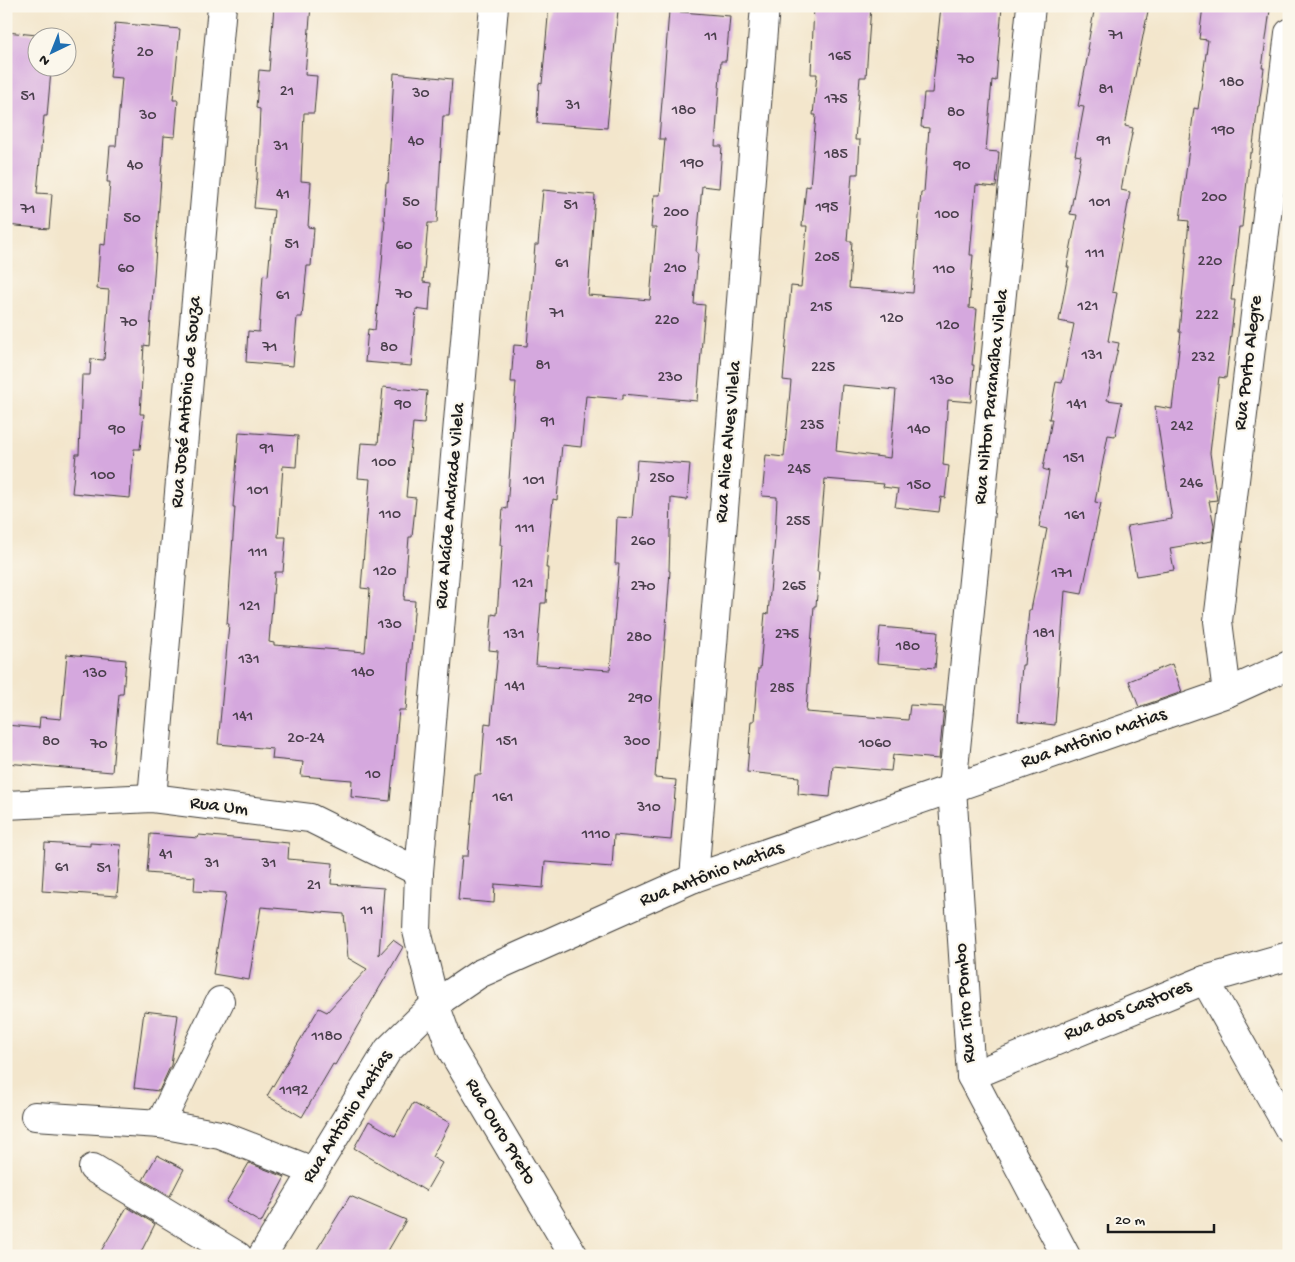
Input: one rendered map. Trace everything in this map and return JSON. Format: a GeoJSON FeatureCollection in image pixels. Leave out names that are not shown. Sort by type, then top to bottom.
{"type":"FeatureCollection","features":[{"type":"Feature","properties":{"kind":"street","name":"Rua José Antônio de Souza"},"geometry":{"type":"LineString","coordinates":[[152,798],[222,6]]}},
{"type":"Feature","properties":{"kind":"street","name":"Rua Alaíde Andrade Vilela"},"geometry":{"type":"LineString","coordinates":[[435,1004],[417,931],[419,872],[494,6]]}},
{"type":"Feature","properties":{"kind":"street","name":"Rua Alice Alves Vilela"},"geometry":{"type":"LineString","coordinates":[[694,878],[765,6]]}},
{"type":"Feature","properties":{"kind":"street","name":"Rua Nilton Paranaíba Vilela"},"geometry":{"type":"LineString","coordinates":[[952,788],[1031,6]]}},
{"type":"Feature","properties":{"kind":"street","name":"Rua Porto Alegre"},"geometry":{"type":"LineString","coordinates":[[1227,693],[1218,622],[1289,33]]}},
{"type":"Feature","properties":{"kind":"street","name":"Rua Antônio Matias"},"geometry":{"type":"LineString","coordinates":[[262,1256],[388,1050],[435,1004],[479,974],[694,878],[1227,693],[1289,665]]}},
{"type":"Feature","properties":{"kind":"street","name":"Rua Tiro Pombo"},"geometry":{"type":"LineString","coordinates":[[952,788],[971,1076],[1066,1256]]}},
{"type":"Feature","properties":{"kind":"street","name":"Rua Um"},"geometry":{"type":"LineString","coordinates":[[6,805],[152,798],[310,818],[419,872]]}},
{"type":"Feature","properties":{"kind":"street","name":"Rua dos Castores"},"geometry":{"type":"LineString","coordinates":[[971,1076],[1205,980],[1289,956]]}},
{"type":"Feature","properties":{"kind":"street"},"geometry":{"type":"LineString","coordinates":[[1205,980],[1289,1129]]}},
{"type":"Feature","properties":{"kind":"street"},"geometry":{"type":"LineString","coordinates":[[160,1124],[220,1001]]}},
{"type":"Feature","properties":{"kind":"street","name":"Rua Ouro Preto"},"geometry":{"type":"LineString","coordinates":[[435,1004],[451,1049],[574,1256]]}},
{"type":"Feature","properties":{"kind":"street"},"geometry":{"type":"LineString","coordinates":[[35,1116],[160,1124],[220,1135],[313,1171]]}},
{"type":"Feature","properties":{"kind":"street"},"geometry":{"type":"LineString","coordinates":[[93,1168],[238,1256]]}},
{"type":"Feature","properties":{"kind":"building"},"geometry":{"type":"Polygon","coordinates":[[[274,6],[311,6],[305,75],[317,76],[314,113],[304,113],[301,181],[311,182],[308,227],[314,228],[311,266],[307,266],[302,317],[297,317],[293,366],[246,362],[248,331],[259,332],[263,275],[268,276],[274,210],[254,208],[260,109],[256,108],[259,70],[269,71],[274,6]]]}},
{"type":"Feature","properties":{"kind":"building"},"geometry":{"type":"Polygon","coordinates":[[[549,6],[618,10],[607,128],[537,123],[539,83],[542,84],[549,6]]]}},
{"type":"Feature","properties":{"kind":"building"},"geometry":{"type":"Polygon","coordinates":[[[814,6],[871,6],[866,77],[860,77],[855,140],[860,140],[858,174],[852,174],[847,241],[852,241],[849,288],[913,293],[921,192],[924,192],[929,128],[921,127],[924,93],[932,93],[941,6],[1002,6],[996,81],[992,80],[986,151],[999,152],[996,187],[976,185],[970,255],[973,255],[969,308],[977,309],[971,402],[948,400],[943,465],[949,466],[945,498],[941,497],[939,512],[895,507],[898,489],[883,487],[884,484],[825,479],[817,572],[819,572],[816,606],[814,606],[806,712],[908,720],[910,705],[944,707],[939,759],[893,755],[891,771],[833,766],[830,797],[798,794],[799,777],[747,772],[751,721],[754,721],[758,669],[760,669],[765,613],[768,614],[775,538],[777,497],[762,496],[766,455],[784,457],[791,381],[783,380],[791,286],[801,287],[807,226],[802,226],[806,186],[810,187],[816,115],[813,115],[817,74],[811,74],[814,6]],[[842,385],[836,451],[890,458],[896,390],[842,385]]]}},
{"type":"Feature","properties":{"kind":"building"},"geometry":{"type":"Polygon","coordinates":[[[1095,6],[1149,6],[1125,126],[1133,128],[1121,190],[1130,192],[1112,292],[1117,293],[1108,341],[1119,343],[1107,400],[1122,402],[1115,436],[1108,435],[1095,502],[1101,503],[1082,594],[1065,591],[1055,725],[1018,721],[1022,665],[1024,665],[1029,610],[1031,610],[1047,529],[1039,527],[1049,471],[1043,469],[1052,419],[1049,419],[1056,382],[1062,383],[1074,324],[1059,321],[1077,215],[1070,214],[1081,156],[1075,155],[1084,107],[1078,106],[1095,6]]]}},
{"type":"Feature","properties":{"kind":"building"},"geometry":{"type":"Polygon","coordinates":[[[1203,6],[1242,6],[1270,10],[1259,106],[1252,153],[1250,153],[1242,227],[1239,227],[1231,300],[1235,300],[1226,378],[1219,377],[1210,453],[1217,500],[1209,501],[1214,525],[1212,541],[1170,548],[1174,570],[1136,576],[1127,526],[1172,519],[1155,406],[1172,409],[1181,332],[1179,332],[1189,221],[1180,220],[1194,108],[1198,109],[1208,40],[1199,39],[1203,6]]]}},
{"type":"Feature","properties":{"kind":"building"},"geometry":{"type":"Polygon","coordinates":[[[669,11],[730,16],[726,61],[721,61],[715,146],[722,146],[719,188],[702,186],[696,252],[698,253],[694,304],[705,305],[697,401],[623,394],[623,399],[586,396],[581,447],[562,445],[557,500],[553,499],[546,568],[548,568],[546,603],[541,603],[536,665],[610,670],[619,564],[615,564],[617,517],[632,518],[637,460],[690,464],[687,500],[671,498],[670,571],[655,778],[676,780],[671,840],[614,835],[612,867],[545,862],[543,888],[495,884],[494,903],[458,900],[462,856],[468,856],[475,775],[481,775],[485,723],[491,724],[498,651],[489,650],[492,614],[497,615],[503,508],[507,509],[516,382],[511,382],[514,345],[527,346],[535,245],[538,245],[543,190],[595,195],[588,295],[650,300],[656,228],[651,228],[654,195],[660,195],[665,139],[659,139],[669,11]]]}},
{"type":"Feature","properties":{"kind":"building"},"geometry":{"type":"Polygon","coordinates":[[[115,23],[180,29],[173,100],[178,100],[175,137],[164,136],[149,346],[144,345],[140,414],[144,414],[140,449],[134,449],[130,498],[72,493],[76,454],[79,454],[82,375],[90,375],[91,359],[104,360],[109,290],[97,289],[100,244],[105,245],[110,182],[107,182],[110,146],[116,146],[122,78],[110,77],[115,23]]]}},
{"type":"Feature","properties":{"kind":"building"},"geometry":{"type":"Polygon","coordinates":[[[6,32],[28,34],[28,78],[50,78],[47,116],[44,116],[37,193],[52,194],[49,229],[6,225],[6,32]]]}},
{"type":"Feature","properties":{"kind":"building"},"geometry":{"type":"Polygon","coordinates":[[[394,73],[452,79],[449,116],[443,116],[437,223],[428,223],[423,282],[431,283],[429,311],[416,309],[411,366],[365,362],[368,329],[375,330],[382,263],[394,73]]]}},
{"type":"Feature","properties":{"kind":"building"},"geometry":{"type":"Polygon","coordinates":[[[383,387],[427,391],[424,424],[413,423],[406,497],[416,498],[412,537],[409,537],[404,600],[415,601],[406,710],[399,710],[390,801],[351,797],[352,780],[301,776],[303,762],[272,759],[273,749],[218,744],[229,624],[227,624],[235,507],[233,507],[239,432],[298,436],[296,467],[283,466],[278,537],[286,537],[283,572],[275,572],[269,642],[274,643],[274,645],[365,652],[370,589],[361,588],[370,479],[358,478],[361,443],[378,444],[383,387]]]}},
{"type":"Feature","properties":{"kind":"building"},"geometry":{"type":"Polygon","coordinates":[[[880,627],[938,632],[935,668],[877,663],[880,627]]]}},
{"type":"Feature","properties":{"kind":"building"},"geometry":{"type":"Polygon","coordinates":[[[67,654],[126,660],[123,694],[119,694],[112,772],[6,763],[6,725],[39,728],[40,717],[61,719],[67,654]]]}},
{"type":"Feature","properties":{"kind":"building"},"geometry":{"type":"Polygon","coordinates":[[[1172,664],[1182,692],[1139,707],[1129,681],[1172,664]]]}},
{"type":"Feature","properties":{"kind":"building"},"geometry":{"type":"Polygon","coordinates":[[[150,834],[198,838],[199,835],[289,843],[288,859],[333,863],[331,884],[384,888],[379,955],[393,940],[403,947],[335,1065],[333,1064],[302,1117],[267,1096],[319,1008],[327,1012],[367,969],[348,958],[344,914],[261,907],[249,980],[213,974],[226,893],[194,891],[195,877],[147,873],[150,834]]]}},
{"type":"Feature","properties":{"kind":"building"},"geometry":{"type":"Polygon","coordinates":[[[45,843],[90,846],[90,843],[121,845],[117,896],[42,891],[45,843]]]}},
{"type":"Feature","properties":{"kind":"building"},"geometry":{"type":"Polygon","coordinates":[[[144,1011],[178,1015],[171,1065],[159,1091],[134,1088],[144,1011]]]}},
{"type":"Feature","properties":{"kind":"building"},"geometry":{"type":"Polygon","coordinates":[[[413,1103],[450,1123],[432,1157],[442,1163],[426,1191],[354,1148],[369,1121],[395,1136],[413,1103]]]}},
{"type":"Feature","properties":{"kind":"building"},"geometry":{"type":"Polygon","coordinates":[[[157,1155],[184,1169],[170,1196],[143,1180],[157,1155]]]}},
{"type":"Feature","properties":{"kind":"building"},"geometry":{"type":"Polygon","coordinates":[[[249,1163],[285,1177],[261,1223],[226,1202],[249,1163]]]}},
{"type":"Feature","properties":{"kind":"building"},"geometry":{"type":"Polygon","coordinates":[[[350,1196],[406,1220],[385,1256],[313,1256],[350,1196]]]}},
{"type":"Feature","properties":{"kind":"building"},"geometry":{"type":"Polygon","coordinates":[[[127,1207],[155,1224],[139,1256],[98,1256],[127,1207]]]}}]}
